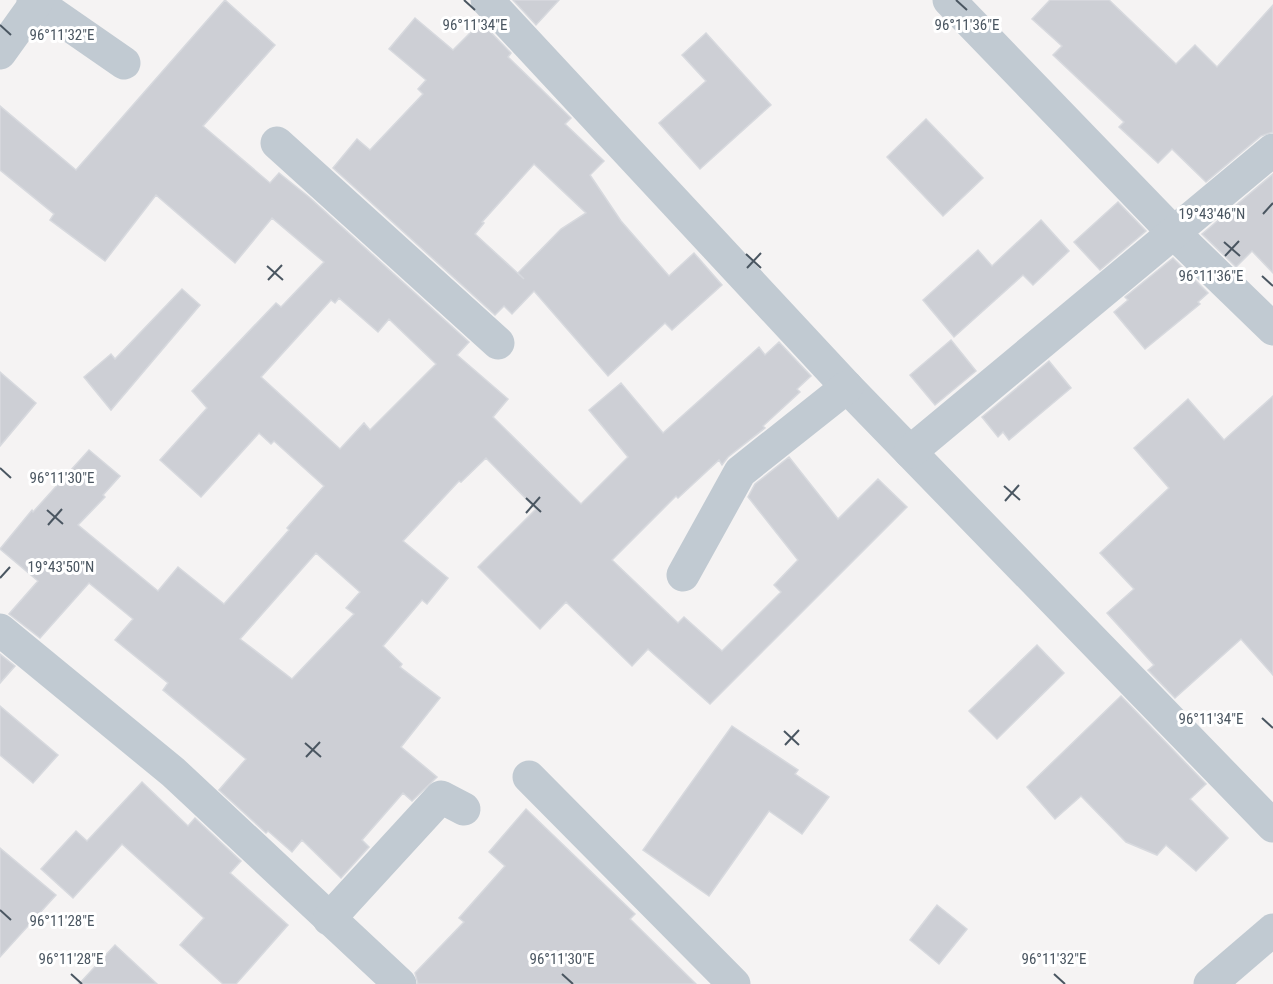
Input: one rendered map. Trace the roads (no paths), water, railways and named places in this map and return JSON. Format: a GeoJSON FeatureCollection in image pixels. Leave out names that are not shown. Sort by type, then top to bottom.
{"type":"FeatureCollection","features":[{"type":"Feature","properties":{"kind":"street"},"geometry":{"type":"LineString","coordinates":[[487,0],[847,387],[1273,826]]}},
{"type":"Feature","properties":{"kind":"street"},"geometry":{"type":"LineString","coordinates":[[949,0],[1174,233],[1273,329]]}},
{"type":"Feature","properties":{"kind":"street"},"geometry":{"type":"LineString","coordinates":[[0,53],[36,1],[124,63]]}},
{"type":"Feature","properties":{"kind":"street"},"geometry":{"type":"LineString","coordinates":[[277,143],[498,343]]}},
{"type":"Feature","properties":{"kind":"street"},"geometry":{"type":"LineString","coordinates":[[909,452],[1273,150]]}},
{"type":"Feature","properties":{"kind":"street"},"geometry":{"type":"LineString","coordinates":[[683,576],[740,472],[847,387]]}},
{"type":"Feature","properties":{"kind":"street"},"geometry":{"type":"LineString","coordinates":[[0,630],[173,772],[400,984]]}},
{"type":"Feature","properties":{"kind":"street"},"geometry":{"type":"LineString","coordinates":[[529,777],[734,984]]}},
{"type":"Feature","properties":{"kind":"street"},"geometry":{"type":"LineString","coordinates":[[329,919],[441,797],[464,808]]}},
{"type":"Feature","properties":{"kind":"street"},"geometry":{"type":"LineString","coordinates":[[1210,984],[1273,930]]}}]}
